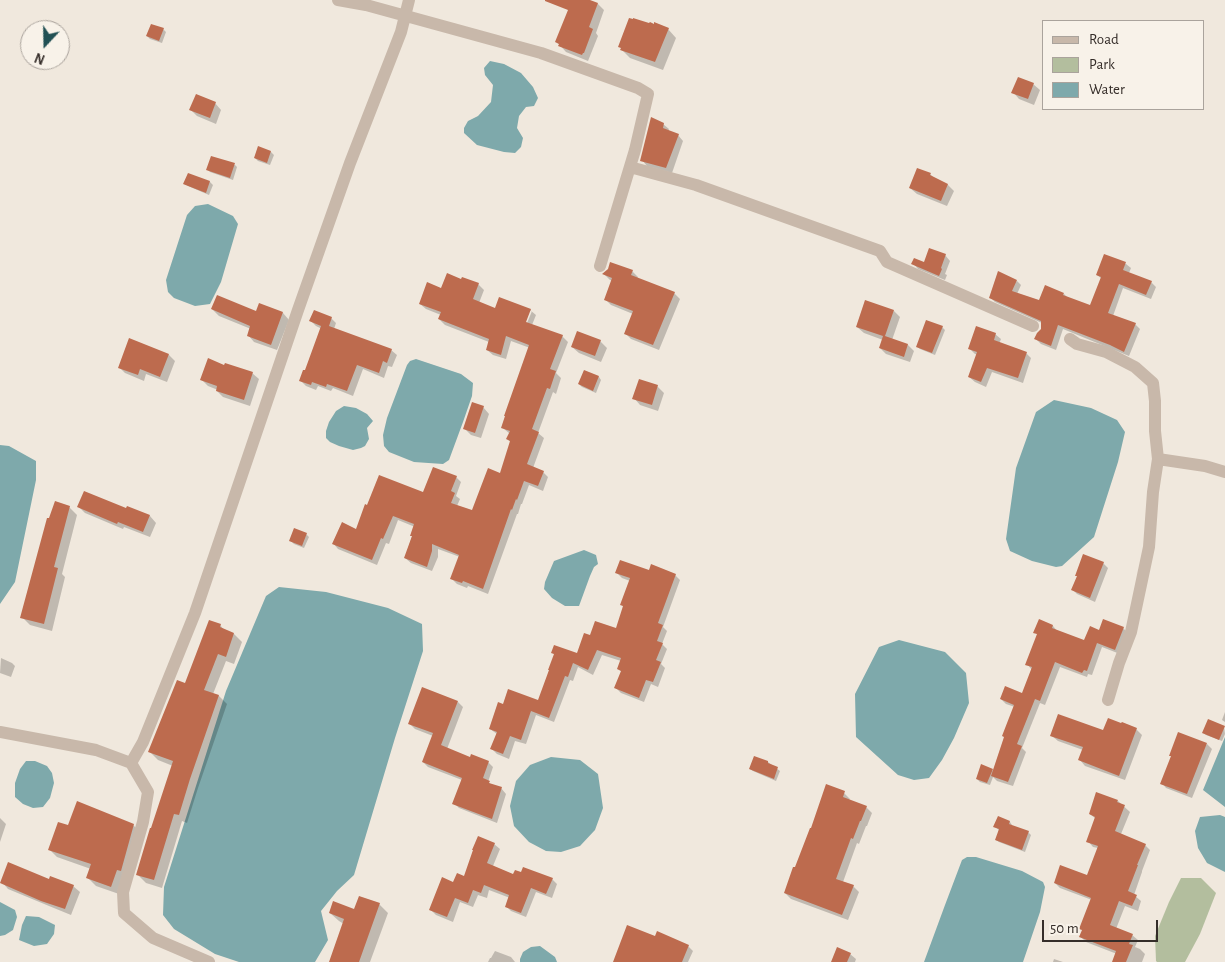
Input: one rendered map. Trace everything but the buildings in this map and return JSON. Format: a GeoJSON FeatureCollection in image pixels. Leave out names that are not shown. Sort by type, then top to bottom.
{"type":"FeatureCollection","features":[{"type":"Feature","properties":{"kind":"street"},"geometry":{"type":"LineString","coordinates":[[338,0],[366,5],[541,53],[638,88],[648,94],[630,167],[600,266]]}},
{"type":"Feature","properties":{"kind":"street"},"geometry":{"type":"LineString","coordinates":[[131,763],[143,742],[195,613],[350,163],[401,32],[409,0]]}},
{"type":"Feature","properties":{"kind":"street"},"geometry":{"type":"LineString","coordinates":[[630,167],[696,185],[880,252],[887,262],[1033,326]]}},
{"type":"Feature","properties":{"kind":"street"},"geometry":{"type":"LineString","coordinates":[[1070,339],[1077,344],[1106,352],[1136,367],[1153,383],[1155,401],[1155,431],[1158,459],[1153,492],[1149,547],[1131,632],[1108,700]]}},
{"type":"Feature","properties":{"kind":"street"},"geometry":{"type":"LineString","coordinates":[[1158,459],[1205,466],[1225,472]]}},
{"type":"Feature","properties":{"kind":"street"},"geometry":{"type":"LineString","coordinates":[[0,732],[96,750],[131,763],[148,792],[143,822],[123,892],[124,913],[153,938],[209,962]]}},
{"type":"Feature","properties":{"kind":"green space"},"geometry":{"type":"Polygon","coordinates":[[[1181,878],[1201,878],[1216,893],[1200,934],[1185,962],[1157,962],[1155,936],[1181,878]]]}},
{"type":"Feature","properties":{"kind":"water"},"geometry":{"type":"Polygon","coordinates":[[[490,61],[504,64],[521,73],[533,87],[538,98],[534,106],[526,107],[519,116],[517,128],[523,138],[521,147],[515,153],[477,145],[464,133],[464,128],[468,121],[478,116],[491,102],[493,85],[485,75],[484,68],[490,61]]]}},
{"type":"Feature","properties":{"kind":"water"},"geometry":{"type":"Polygon","coordinates":[[[208,204],[233,216],[238,224],[221,282],[210,304],[195,306],[174,298],[168,292],[166,280],[187,215],[195,206],[208,204]]]}},
{"type":"Feature","properties":{"kind":"water"},"geometry":{"type":"Polygon","coordinates":[[[416,359],[461,374],[473,383],[472,396],[449,460],[443,464],[414,462],[389,452],[384,446],[383,435],[387,418],[407,365],[410,361],[416,359]]]}},
{"type":"Feature","properties":{"kind":"water"},"geometry":{"type":"Polygon","coordinates":[[[1054,400],[1091,408],[1117,420],[1125,432],[1118,462],[1094,537],[1062,566],[1056,567],[1032,561],[1010,551],[1006,539],[1016,468],[1036,412],[1054,400]]]}},
{"type":"Feature","properties":{"kind":"water"},"geometry":{"type":"Polygon","coordinates":[[[344,406],[356,408],[367,414],[373,421],[367,428],[369,439],[365,446],[361,448],[353,450],[339,446],[326,438],[329,422],[336,411],[344,406]]]}},
{"type":"Feature","properties":{"kind":"water"},"geometry":{"type":"Polygon","coordinates":[[[0,445],[9,446],[36,461],[36,480],[15,582],[0,604],[0,445]]]}},
{"type":"Feature","properties":{"kind":"water"},"geometry":{"type":"Polygon","coordinates":[[[584,550],[596,555],[598,564],[594,567],[579,606],[565,606],[552,598],[544,589],[545,582],[554,561],[584,550]]]}},
{"type":"Feature","properties":{"kind":"water"},"geometry":{"type":"Polygon","coordinates":[[[279,587],[326,592],[388,608],[422,624],[423,651],[354,875],[337,891],[321,911],[328,940],[315,962],[239,962],[215,954],[174,929],[163,915],[164,887],[226,691],[266,596],[279,587]]]}},
{"type":"Feature","properties":{"kind":"water"},"geometry":{"type":"Polygon","coordinates":[[[899,640],[945,652],[966,673],[969,703],[954,738],[929,778],[914,780],[898,775],[856,737],[855,694],[879,647],[899,640]]]}},
{"type":"Feature","properties":{"kind":"water"},"geometry":{"type":"Polygon","coordinates":[[[1225,737],[1225,807],[1203,790],[1225,737]]]}},
{"type":"Feature","properties":{"kind":"water"},"geometry":{"type":"Polygon","coordinates":[[[551,757],[580,760],[598,774],[603,808],[595,830],[580,846],[561,852],[546,851],[529,842],[514,826],[510,806],[516,781],[530,765],[551,757]]]}},
{"type":"Feature","properties":{"kind":"water"},"geometry":{"type":"Polygon","coordinates":[[[26,761],[35,761],[47,766],[52,773],[54,783],[50,798],[43,807],[33,808],[23,804],[15,797],[15,783],[20,769],[26,761]]]}},
{"type":"Feature","properties":{"kind":"water"},"geometry":{"type":"Polygon","coordinates":[[[1220,815],[1225,817],[1225,872],[1207,863],[1198,848],[1195,831],[1200,817],[1220,815]]]}},
{"type":"Feature","properties":{"kind":"water"},"geometry":{"type":"Polygon","coordinates":[[[967,857],[976,857],[1022,871],[1043,882],[1045,887],[1040,912],[1023,962],[924,962],[962,860],[967,857]]]}},
{"type":"Feature","properties":{"kind":"water"},"geometry":{"type":"Polygon","coordinates":[[[0,902],[15,910],[17,917],[13,930],[0,936],[0,902]]]}},
{"type":"Feature","properties":{"kind":"water"},"geometry":{"type":"Polygon","coordinates":[[[26,916],[39,917],[55,925],[54,934],[47,944],[34,946],[19,940],[26,916]]]}},
{"type":"Feature","properties":{"kind":"water"},"geometry":{"type":"Polygon","coordinates":[[[540,946],[555,957],[557,962],[520,962],[523,952],[531,947],[540,946]]]}}]}
